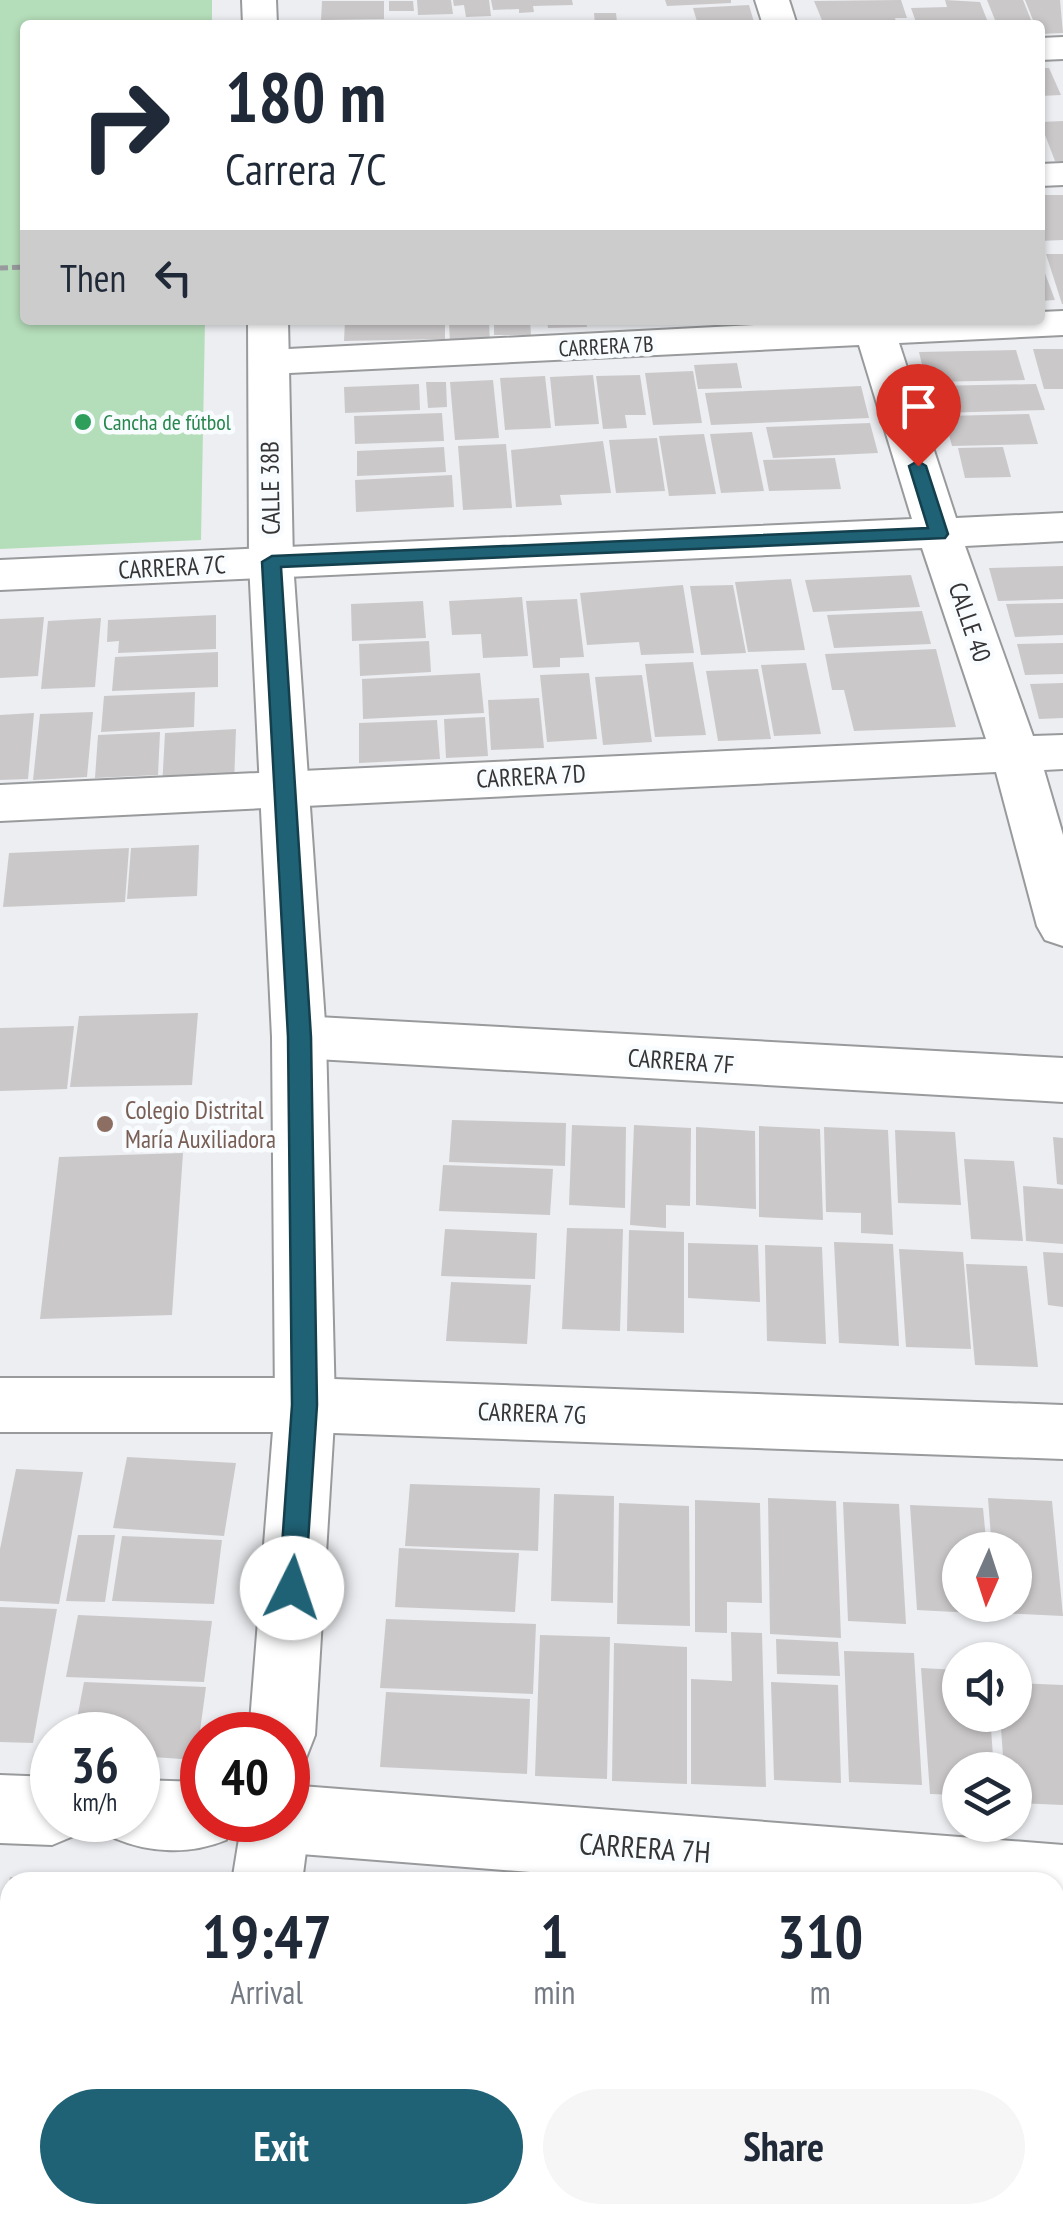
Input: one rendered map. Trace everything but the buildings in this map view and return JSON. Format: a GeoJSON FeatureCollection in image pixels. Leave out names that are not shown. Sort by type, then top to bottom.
{"type":"FeatureCollection","features":[{"type":"Feature","properties":{"kind":"street","name":"CARRERA 7B"},"geometry":{"type":"LineString","coordinates":[[268,341],[936,325]]}},
{"type":"Feature","properties":{"kind":"street","name":"CALLE 40"},"geometry":{"type":"LineString","coordinates":[[873,326],[939,534],[1040,753],[1063,926]]}},
{"type":"Feature","properties":{"kind":"street","name":"CALLE 38B"},"geometry":{"type":"LineString","coordinates":[[268,341],[272,562],[300,1037],[305,1405],[284,1712]]}},
{"type":"Feature","properties":{"kind":"street","name":"CARRERA 7C"},"geometry":{"type":"LineString","coordinates":[[0,575],[1063,527]]}},
{"type":"Feature","properties":{"kind":"street","name":"CARRERA 7D"},"geometry":{"type":"LineString","coordinates":[[0,803],[1040,753]]}},
{"type":"Feature","properties":{"kind":"street","name":"CARRERA 7F"},"geometry":{"type":"LineString","coordinates":[[300,1037],[784,1068],[1063,1080]]}},
{"type":"Feature","properties":{"kind":"street","name":"CARRERA 7G"},"geometry":{"type":"LineString","coordinates":[[0,1405],[305,1405],[1063,1432]]}},
{"type":"Feature","properties":{"kind":"street"},"geometry":{"type":"LineString","coordinates":[[0,1809],[30,1810]]}},
{"type":"Feature","properties":{"kind":"street","name":"CARRERA 7H"},"geometry":{"type":"LineString","coordinates":[[310,1821],[961,1872]]}},
{"type":"Feature","properties":{"kind":"street"},"geometry":{"type":"LineString","coordinates":[[269,1872],[273,1842]]}},
{"type":"Feature","properties":{"kind":"green space","name":"Cancha de fútbol"},"geometry":{"type":"Polygon","coordinates":[[[0,0],[212,0],[212,20],[20,20],[20,325],[205,325],[201,540],[0,549],[0,0]]]}},
{"type":"Feature","properties":{"kind":"place","name":"Cancha de fútbol"},"geometry":{"type":"Point","coordinates":[83,422]}},
{"type":"Feature","properties":{"kind":"place","name":"Colegio Distrital María Auxiliadora"},"geometry":{"type":"Point","coordinates":[105,1124]}},
{"type":"Feature","properties":{"kind":"route"},"geometry":{"type":"LineString","coordinates":[[292,1588],[305,1405],[300,1037],[272,562],[939,534],[918,466]]}}]}
